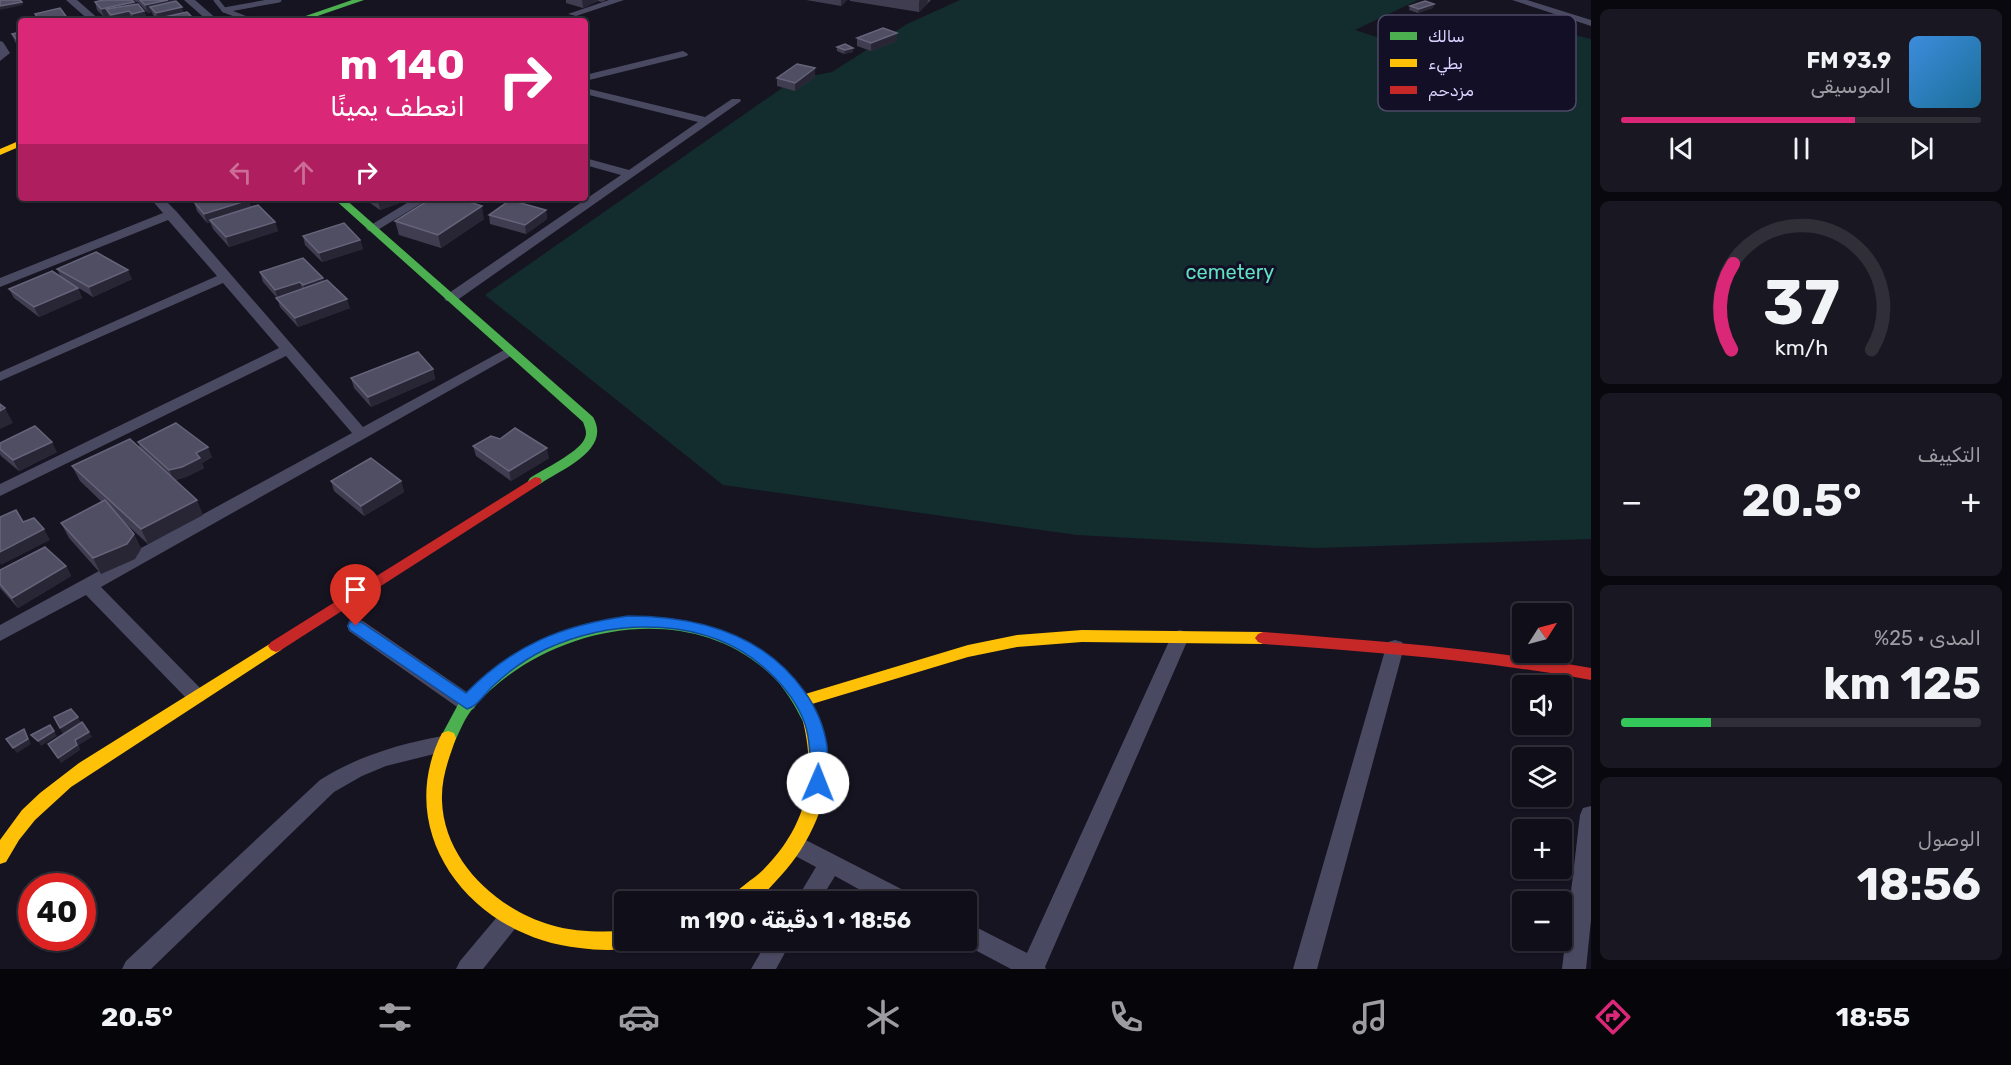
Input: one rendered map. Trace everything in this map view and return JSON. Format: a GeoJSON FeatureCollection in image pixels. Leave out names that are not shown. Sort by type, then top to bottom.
{"type":"FeatureCollection","features":[{"type":"Feature","properties":{"kind":"street"},"geometry":{"type":"LineString","coordinates":[[71,0],[92,18]]}},
{"type":"Feature","properties":{"kind":"street"},"geometry":{"type":"LineString","coordinates":[[189,0],[210,18]]}},
{"type":"Feature","properties":{"kind":"street"},"geometry":{"type":"LineString","coordinates":[[304,18],[360,0]]}},
{"type":"Feature","properties":{"kind":"street"},"geometry":{"type":"LineString","coordinates":[[573,14],[619,0]]}},
{"type":"Feature","properties":{"kind":"street"},"geometry":{"type":"LineString","coordinates":[[1517,0],[1565,15]]}},
{"type":"Feature","properties":{"kind":"street"},"geometry":{"type":"LineString","coordinates":[[1576,18],[1591,23]]}},
{"type":"Feature","properties":{"kind":"street"},"geometry":{"type":"LineString","coordinates":[[0,44],[4,53],[0,58]]}},
{"type":"Feature","properties":{"kind":"street"},"geometry":{"type":"LineString","coordinates":[[588,77],[683,54]]}},
{"type":"Feature","properties":{"kind":"street"},"geometry":{"type":"LineString","coordinates":[[600,74],[593,85],[603,94]]}},
{"type":"Feature","properties":{"kind":"street"},"geometry":{"type":"LineString","coordinates":[[588,92],[707,121]]}},
{"type":"Feature","properties":{"kind":"street"},"geometry":{"type":"LineString","coordinates":[[452,298],[736,101]]}},
{"type":"Feature","properties":{"kind":"street"},"geometry":{"type":"LineString","coordinates":[[0,152],[18,144]]}},
{"type":"Feature","properties":{"kind":"street"},"geometry":{"type":"LineString","coordinates":[[588,162],[631,174]]}},
{"type":"Feature","properties":{"kind":"street"},"geometry":{"type":"LineString","coordinates":[[159,201],[360,434]]}},
{"type":"Feature","properties":{"kind":"street"},"geometry":{"type":"LineString","coordinates":[[0,856],[22,820],[48,793],[588,445],[593,435],[589,420],[341,201]]}},
{"type":"Feature","properties":{"kind":"street"},"geometry":{"type":"LineString","coordinates":[[372,228],[419,201]]}},
{"type":"Feature","properties":{"kind":"street"},"geometry":{"type":"LineString","coordinates":[[0,283],[172,214]]}},
{"type":"Feature","properties":{"kind":"street"},"geometry":{"type":"LineString","coordinates":[[0,377],[225,277]]}},
{"type":"Feature","properties":{"kind":"street"},"geometry":{"type":"LineString","coordinates":[[0,490],[287,350]]}},
{"type":"Feature","properties":{"kind":"street"},"geometry":{"type":"LineString","coordinates":[[0,634],[511,352]]}},
{"type":"Feature","properties":{"kind":"street"},"geometry":{"type":"LineString","coordinates":[[89,586],[196,696]]}},
{"type":"Feature","properties":{"kind":"street"},"geometry":{"type":"LineString","coordinates":[[614,940],[585,940],[545,933],[510,918],[483,900],[461,878],[445,853],[436,826],[432,798],[435,771],[443,744],[467,703],[488,681],[512,662],[539,646],[578,631],[628,622],[659,622],[717,633],[743,645],[767,661],[787,679],[802,701],[813,723],[818,746],[820,770],[817,795],[809,820],[796,845],[773,873],[751,891]]}},
{"type":"Feature","properties":{"kind":"street"},"geometry":{"type":"LineString","coordinates":[[356,626],[467,703]]}},
{"type":"Feature","properties":{"kind":"street"},"geometry":{"type":"LineString","coordinates":[[802,701],[944,658],[1001,644],[1082,636],[1287,638],[1395,647],[1531,663],[1591,674]]}},
{"type":"Feature","properties":{"kind":"street"},"geometry":{"type":"LineString","coordinates":[[977,939],[1033,969],[1180,637]]}},
{"type":"Feature","properties":{"kind":"street"},"geometry":{"type":"LineString","coordinates":[[1305,969],[1395,647]]}},
{"type":"Feature","properties":{"kind":"street"},"geometry":{"type":"LineString","coordinates":[[134,969],[327,786],[361,765],[443,744]]}},
{"type":"Feature","properties":{"kind":"street"},"geometry":{"type":"LineString","coordinates":[[1574,969],[1591,815]]}},
{"type":"Feature","properties":{"kind":"street"},"geometry":{"type":"LineString","coordinates":[[796,845],[885,891]]}},
{"type":"Feature","properties":{"kind":"street"},"geometry":{"type":"LineString","coordinates":[[813,891],[831,862]]}},
{"type":"Feature","properties":{"kind":"street"},"geometry":{"type":"LineString","coordinates":[[468,969],[510,918]]}},
{"type":"Feature","properties":{"kind":"street"},"geometry":{"type":"LineString","coordinates":[[763,969],[774,951]]}},
{"type":"Feature","properties":{"kind":"lane"},"geometry":{"type":"LineString","coordinates":[[216,0],[224,10],[244,18]]}},
{"type":"Feature","properties":{"kind":"lane"},"geometry":{"type":"LineString","coordinates":[[224,10],[279,0]]}},
{"type":"Feature","properties":{"kind":"green space","name":"cemetery"},"geometry":{"type":"Polygon","coordinates":[[[960,0],[1418,0],[1386,15],[1378,15],[1378,19],[1355,30],[1378,37],[1378,111],[1576,111],[1576,35],[1591,39],[1591,539],[1316,548],[1077,535],[723,485],[485,295],[795,79],[832,72],[907,24],[960,0]]]}},
{"type":"Feature","properties":{"kind":"building"},"geometry":{"type":"Polygon","coordinates":[[[0,0],[20,0],[22,2],[0,6],[0,0]]]}},
{"type":"Feature","properties":{"kind":"building"},"geometry":{"type":"Polygon","coordinates":[[[132,0],[134,2],[101,9],[95,2],[132,0]]]}},
{"type":"Feature","properties":{"kind":"building"},"geometry":{"type":"Polygon","coordinates":[[[140,0],[168,0],[145,5],[140,0]]]}},
{"type":"Feature","properties":{"kind":"building"},"geometry":{"type":"Polygon","coordinates":[[[176,1],[182,7],[156,13],[150,7],[176,1]]]}},
{"type":"Feature","properties":{"kind":"building"},"geometry":{"type":"Polygon","coordinates":[[[1425,1],[1434,4],[1419,9],[1410,6],[1425,1]]]}},
{"type":"Feature","properties":{"kind":"building"},"geometry":{"type":"Polygon","coordinates":[[[138,4],[144,11],[132,14],[129,11],[111,15],[106,9],[138,4]]]}},
{"type":"Feature","properties":{"kind":"building"},"geometry":{"type":"Polygon","coordinates":[[[60,8],[67,18],[38,18],[35,14],[60,8]]]}},
{"type":"Feature","properties":{"kind":"building"},"geometry":{"type":"Polygon","coordinates":[[[187,12],[193,18],[160,18],[187,12]]]}},
{"type":"Feature","properties":{"kind":"building"},"geometry":{"type":"Polygon","coordinates":[[[883,28],[897,33],[871,43],[857,38],[883,28]]]}},
{"type":"Feature","properties":{"kind":"building"},"geometry":{"type":"Polygon","coordinates":[[[18,33],[18,41],[12,34],[18,33]]]}},
{"type":"Feature","properties":{"kind":"building"},"geometry":{"type":"Polygon","coordinates":[[[845,44],[853,48],[845,50],[837,47],[845,44]]]}},
{"type":"Feature","properties":{"kind":"building"},"geometry":{"type":"Polygon","coordinates":[[[797,64],[815,68],[795,83],[777,78],[797,64]]]}},
{"type":"Feature","properties":{"kind":"building"},"geometry":{"type":"Polygon","coordinates":[[[198,201],[246,201],[204,214],[194,202],[198,201]]]}},
{"type":"Feature","properties":{"kind":"building"},"geometry":{"type":"Polygon","coordinates":[[[427,201],[466,201],[482,206],[438,235],[395,221],[427,201]]]}},
{"type":"Feature","properties":{"kind":"building"},"geometry":{"type":"Polygon","coordinates":[[[509,201],[546,210],[525,225],[489,215],[509,201]]]}},
{"type":"Feature","properties":{"kind":"building"},"geometry":{"type":"Polygon","coordinates":[[[258,205],[275,222],[226,237],[210,220],[258,205]]]}},
{"type":"Feature","properties":{"kind":"building"},"geometry":{"type":"Polygon","coordinates":[[[344,223],[360,240],[319,253],[303,236],[344,223]]]}},
{"type":"Feature","properties":{"kind":"building"},"geometry":{"type":"Polygon","coordinates":[[[96,252],[128,270],[89,287],[57,269],[96,252]]]}},
{"type":"Feature","properties":{"kind":"building"},"geometry":{"type":"Polygon","coordinates":[[[303,258],[323,278],[303,285],[300,282],[275,290],[260,272],[303,258]]]}},
{"type":"Feature","properties":{"kind":"building"},"geometry":{"type":"Polygon","coordinates":[[[52,271],[78,288],[34,307],[9,289],[52,271]]]}},
{"type":"Feature","properties":{"kind":"building"},"geometry":{"type":"Polygon","coordinates":[[[327,280],[347,299],[295,318],[276,298],[327,280]]]}},
{"type":"Feature","properties":{"kind":"building"},"geometry":{"type":"Polygon","coordinates":[[[418,352],[433,369],[368,397],[351,378],[418,352]]]}},
{"type":"Feature","properties":{"kind":"building"},"geometry":{"type":"Polygon","coordinates":[[[176,423],[208,447],[196,453],[200,458],[182,467],[169,470],[138,442],[176,423]]]}},
{"type":"Feature","properties":{"kind":"building"},"geometry":{"type":"Polygon","coordinates":[[[35,426],[52,442],[13,460],[0,449],[0,443],[35,426]]]}},
{"type":"Feature","properties":{"kind":"building"},"geometry":{"type":"Polygon","coordinates":[[[515,428],[547,448],[509,471],[473,446],[491,436],[500,439],[515,428]]]}},
{"type":"Feature","properties":{"kind":"building"},"geometry":{"type":"Polygon","coordinates":[[[130,439],[197,500],[141,529],[72,466],[130,439]]]}},
{"type":"Feature","properties":{"kind":"building"},"geometry":{"type":"Polygon","coordinates":[[[371,458],[401,481],[361,506],[331,481],[371,458]]]}},
{"type":"Feature","properties":{"kind":"building"},"geometry":{"type":"Polygon","coordinates":[[[105,500],[134,534],[127,544],[93,558],[61,523],[105,500]]]}},
{"type":"Feature","properties":{"kind":"building"},"geometry":{"type":"Polygon","coordinates":[[[16,510],[23,522],[34,518],[44,529],[0,552],[0,517],[16,510]]]}},
{"type":"Feature","properties":{"kind":"building"},"geometry":{"type":"Polygon","coordinates":[[[45,547],[66,566],[12,598],[0,584],[0,570],[45,547]]]}},
{"type":"Feature","properties":{"kind":"building"},"geometry":{"type":"Polygon","coordinates":[[[71,709],[78,717],[60,728],[54,717],[71,709]]]}},
{"type":"Feature","properties":{"kind":"building"},"geometry":{"type":"Polygon","coordinates":[[[82,722],[89,732],[75,740],[77,745],[58,758],[48,744],[82,722]]]}},
{"type":"Feature","properties":{"kind":"building"},"geometry":{"type":"Polygon","coordinates":[[[50,725],[54,731],[38,741],[31,735],[50,725]]]}},
{"type":"Feature","properties":{"kind":"building"},"geometry":{"type":"Polygon","coordinates":[[[24,729],[28,739],[13,748],[6,739],[24,729]]]}},
{"type":"Feature","properties":{"kind":"traffic: fast"},"geometry":{"type":"LineString","coordinates":[[304,18],[360,0]]}},
{"type":"Feature","properties":{"kind":"traffic: fast"},"geometry":{"type":"LineString","coordinates":[[341,201],[589,420],[593,432],[591,440],[583,450],[535,481]]}},
{"type":"Feature","properties":{"kind":"traffic: fast"},"geometry":{"type":"LineString","coordinates":[[448,738],[467,703],[515,663],[550,644],[587,631],[625,624],[665,623],[703,630],[739,644],[777,671],[787,682],[811,721]]}},
{"type":"Feature","properties":{"kind":"traffic: slow"},"geometry":{"type":"LineString","coordinates":[[0,152],[18,144]]}},
{"type":"Feature","properties":{"kind":"traffic: slow"},"geometry":{"type":"LineString","coordinates":[[802,701],[968,651],[1017,641],[1082,636],[1263,638]]}},
{"type":"Feature","properties":{"kind":"traffic: slow"},"geometry":{"type":"LineString","coordinates":[[0,856],[28,815],[65,782],[276,646]]}},
{"type":"Feature","properties":{"kind":"traffic: slow"},"geometry":{"type":"LineString","coordinates":[[752,891],[778,867],[794,846],[815,799],[819,773],[818,747],[811,721]]}},
{"type":"Feature","properties":{"kind":"traffic: slow"},"geometry":{"type":"LineString","coordinates":[[448,738],[436,770],[434,801],[438,830],[450,858],[467,882],[490,904],[517,921],[547,933],[567,938],[614,940]]}},
{"type":"Feature","properties":{"kind":"traffic: jam"},"geometry":{"type":"LineString","coordinates":[[276,646],[535,481]]}},
{"type":"Feature","properties":{"kind":"traffic: jam"},"geometry":{"type":"LineString","coordinates":[[1263,638],[1432,651],[1531,663],[1591,674]]}},
{"type":"Feature","properties":{"kind":"route"},"geometry":{"type":"LineString","coordinates":[[356,626],[467,703],[488,681],[512,662],[539,646],[568,634],[598,626],[628,622],[659,622],[717,633],[743,645],[767,661],[787,679],[802,701],[813,723],[818,746],[820,770],[818,783]]}}]}
